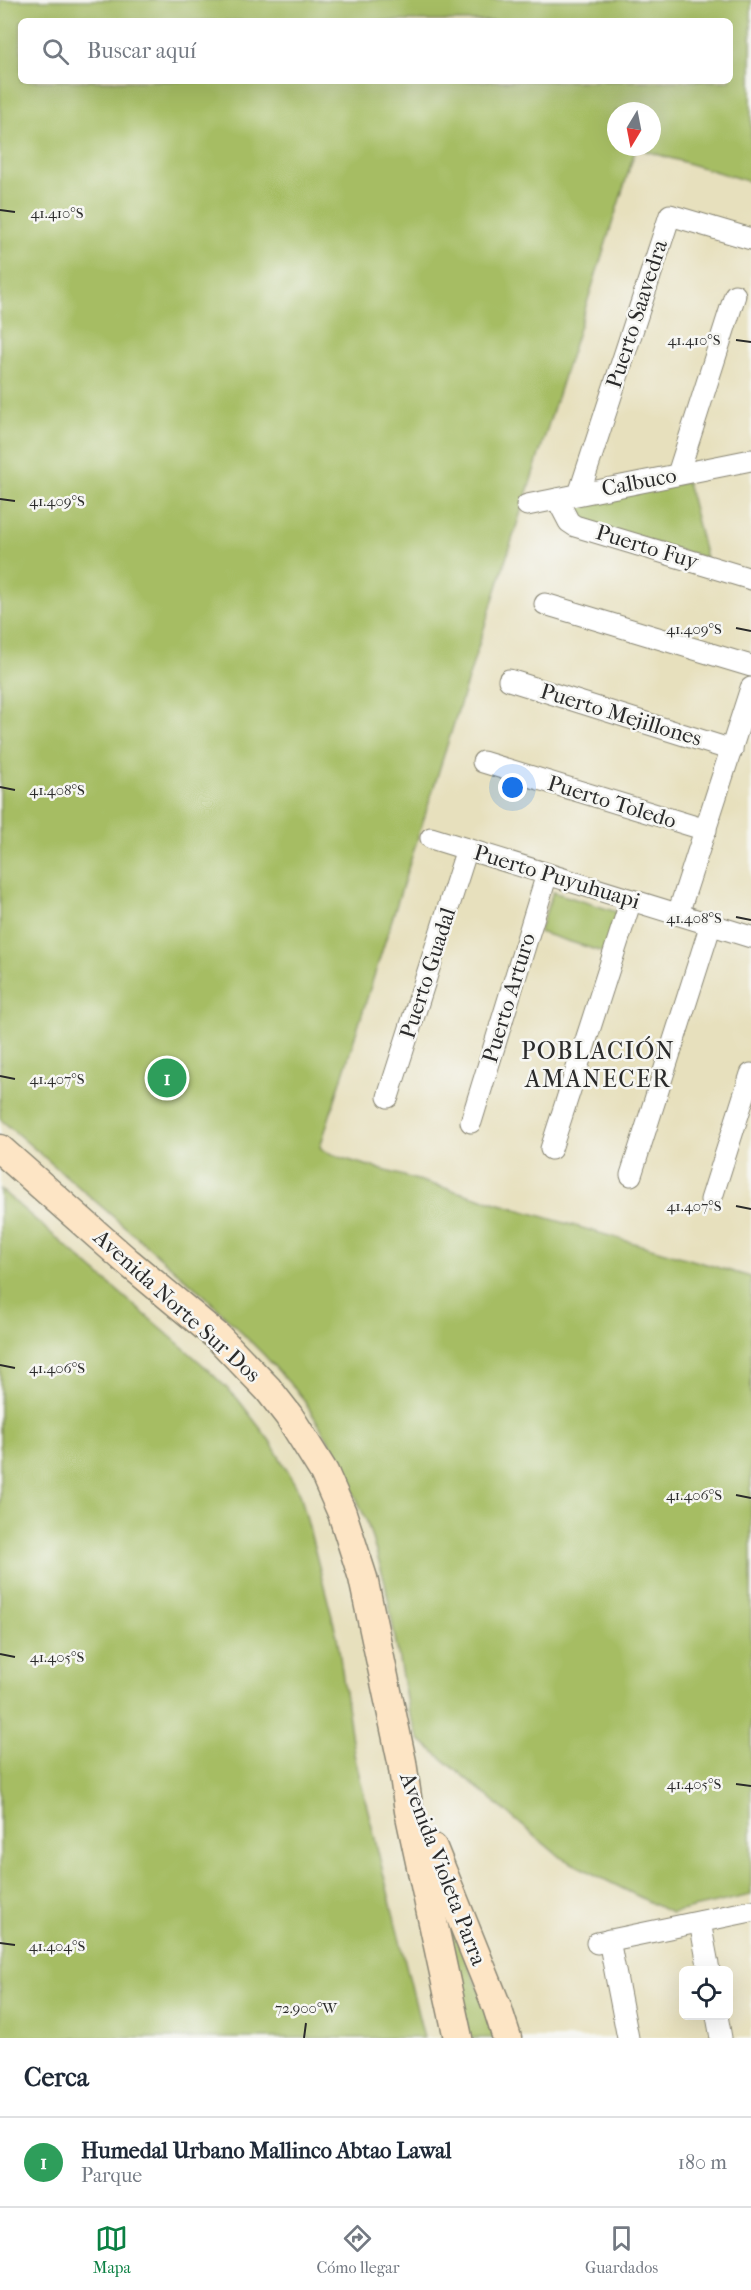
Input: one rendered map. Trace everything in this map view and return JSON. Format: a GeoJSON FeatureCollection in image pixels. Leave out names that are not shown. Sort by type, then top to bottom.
{"type":"FeatureCollection","features":[{"type":"Feature","properties":{"kind":"main road","name":"Avenida Norte Sur Dos"},"geometry":{"type":"LineString","coordinates":[[0,1149],[128,1262],[218,1337],[268,1389],[289,1416],[324,1472],[355,1549],[370,1607],[402,1762]]}},
{"type":"Feature","properties":{"kind":"main road","name":"Avenida Violeta Parra"},"geometry":{"type":"LineString","coordinates":[[402,1762],[409,1811],[458,2038]]}},
{"type":"Feature","properties":{"kind":"main road","name":"Avenida Violeta Parra"},"geometry":{"type":"LineString","coordinates":[[402,1762],[444,1880],[487,1982],[507,2038]]}},
{"type":"Feature","properties":{"kind":"street","name":"Puerto Saavedra"},"geometry":{"type":"LineString","coordinates":[[579,494],[670,215],[751,239]]}},
{"type":"Feature","properties":{"kind":"street"},"geometry":{"type":"LineString","coordinates":[[678,474],[735,295]]}},
{"type":"Feature","properties":{"kind":"street","name":"Calbuco"},"geometry":{"type":"LineString","coordinates":[[527,505],[751,460]]}},
{"type":"Feature","properties":{"kind":"street","name":"Puerto Fuy"},"geometry":{"type":"LineString","coordinates":[[557,499],[569,522],[575,526],[751,579]]}},
{"type":"Feature","properties":{"kind":"street"},"geometry":{"type":"LineString","coordinates":[[545,604],[751,666]]}},
{"type":"Feature","properties":{"kind":"street","name":"Puerto Mejillones"},"geometry":{"type":"LineString","coordinates":[[509,680],[740,741]]}},
{"type":"Feature","properties":{"kind":"street"},"geometry":{"type":"LineString","coordinates":[[678,914],[706,830],[740,741],[751,688]]}},
{"type":"Feature","properties":{"kind":"street","name":"Puerto Toledo"},"geometry":{"type":"LineString","coordinates":[[483,762],[706,830]]}},
{"type":"Feature","properties":{"kind":"street","name":"Puerto Puyuhuapi"},"geometry":{"type":"LineString","coordinates":[[431,838],[751,937]]}},
{"type":"Feature","properties":{"kind":"street","name":"Puerto Guadal"},"geometry":{"type":"LineString","coordinates":[[388,1097],[468,849]]}},
{"type":"Feature","properties":{"kind":"street","name":"Puerto Arturo"},"geometry":{"type":"LineString","coordinates":[[471,1122],[548,874]]}},
{"type":"Feature","properties":{"kind":"street"},"geometry":{"type":"LineString","coordinates":[[551,1149],[631,900]]}},
{"type":"Feature","properties":{"kind":"street"},"geometry":{"type":"LineString","coordinates":[[631,1175],[711,924]]}},
{"type":"Feature","properties":{"kind":"street"},"geometry":{"type":"LineString","coordinates":[[711,1200],[751,1074]]}},
{"type":"Feature","properties":{"kind":"street"},"geometry":{"type":"LineString","coordinates":[[628,2038],[603,1942],[751,1911]]}},
{"type":"Feature","properties":{"kind":"street"},"geometry":{"type":"LineString","coordinates":[[699,1922],[708,1966]]}},
{"type":"Feature","properties":{"kind":"street"},"geometry":{"type":"LineString","coordinates":[[718,2020],[721,2038]]}},
{"type":"Feature","properties":{"kind":"green space"},"geometry":{"type":"Polygon","coordinates":[[[0,0],[751,0],[751,182],[661,155],[661,102],[607,102],[607,156],[633,156],[320,1147],[324,1151],[345,1159],[751,1277],[751,1895],[671,1913],[560,1857],[419,1739],[408,1710],[385,1582],[367,1522],[333,1447],[301,1396],[204,1295],[0,1119],[0,0]]]}},
{"type":"Feature","properties":{"kind":"green space"},"geometry":{"type":"Polygon","coordinates":[[[687,482],[706,558],[576,520],[573,509],[575,505],[687,482]]]}},
{"type":"Feature","properties":{"kind":"green space"},"geometry":{"type":"Polygon","coordinates":[[[553,892],[617,912],[606,953],[539,932],[553,892]]]}},
{"type":"Feature","properties":{"kind":"green space"},"geometry":{"type":"Polygon","coordinates":[[[0,1189],[202,1364],[237,1398],[270,1441],[300,1493],[337,1636],[354,1754],[424,2038],[0,2038],[0,1189]]]}},
{"type":"Feature","properties":{"kind":"green space"},"geometry":{"type":"Polygon","coordinates":[[[447,1918],[501,2038],[469,2038],[447,1918]]]}},
{"type":"Feature","properties":{"kind":"place","name":"Humedal Urbano Mallinco Abtao Lawal"},"geometry":{"type":"Point","coordinates":[167,1078]}},
{"type":"Feature","properties":{"kind":"district","name":"POBLACIÓN AMANECER"},"geometry":{"type":"Point","coordinates":[598,1065]}}]}
